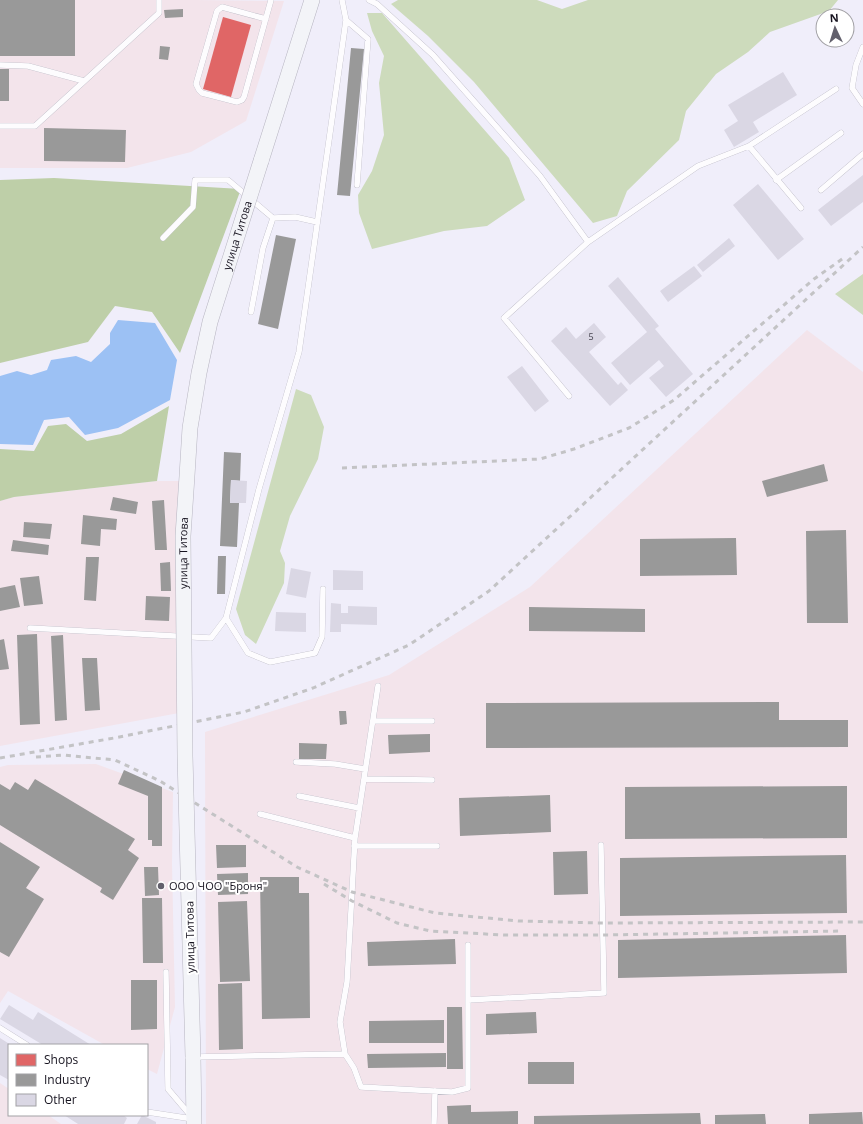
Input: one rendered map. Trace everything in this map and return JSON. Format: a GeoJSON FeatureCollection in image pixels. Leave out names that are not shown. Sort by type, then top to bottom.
{"type":"FeatureCollection","features":[{"type":"Feature","properties":{"kind":"main road","name":"улица Титова"},"geometry":{"type":"LineString","coordinates":[[194,1122],[185,748],[183,536],[192,420],[210,322],[312,0]]}},
{"type":"Feature","properties":{"kind":"lane"},"geometry":{"type":"LineString","coordinates":[[0,126],[35,126],[160,13],[159,0]]}},
{"type":"Feature","properties":{"kind":"lane"},"geometry":{"type":"LineString","coordinates":[[266,19],[222,8],[217,11],[196,84],[198,90],[202,93],[234,101],[242,100],[266,19],[271,0]]}},
{"type":"Feature","properties":{"kind":"lane"},"geometry":{"type":"LineString","coordinates":[[30,628],[211,638],[226,618],[259,489],[298,352],[346,20],[342,0]]}},
{"type":"Feature","properties":{"kind":"lane"},"geometry":{"type":"LineString","coordinates":[[369,0],[377,4],[433,55],[540,176],[588,242]]}},
{"type":"Feature","properties":{"kind":"lane"},"geometry":{"type":"LineString","coordinates":[[346,20],[368,38],[357,185]]}},
{"type":"Feature","properties":{"kind":"lane"},"geometry":{"type":"LineString","coordinates":[[863,47],[856,65],[852,88],[863,104]]}},
{"type":"Feature","properties":{"kind":"lane"},"geometry":{"type":"LineString","coordinates":[[0,65],[28,66],[84,81]]}},
{"type":"Feature","properties":{"kind":"lane"},"geometry":{"type":"LineString","coordinates":[[569,396],[504,318],[588,242],[698,166],[749,146],[836,89]]}},
{"type":"Feature","properties":{"kind":"lane"},"geometry":{"type":"LineString","coordinates":[[776,180],[841,133]]}},
{"type":"Feature","properties":{"kind":"lane"},"geometry":{"type":"LineString","coordinates":[[749,146],[801,208]]}},
{"type":"Feature","properties":{"kind":"lane"},"geometry":{"type":"LineString","coordinates":[[821,190],[863,154]]}},
{"type":"Feature","properties":{"kind":"lane"},"geometry":{"type":"LineString","coordinates":[[164,238],[194,207],[195,180],[228,180],[273,218],[295,217],[317,222]]}},
{"type":"Feature","properties":{"kind":"lane"},"geometry":{"type":"LineString","coordinates":[[251,312],[263,248],[273,218]]}},
{"type":"Feature","properties":{"kind":"lane"},"geometry":{"type":"LineString","coordinates":[[226,618],[248,653],[270,662],[315,653],[322,637],[322,589]]}},
{"type":"Feature","properties":{"kind":"lane"},"geometry":{"type":"LineString","coordinates":[[378,686],[354,846],[347,982],[340,1022],[345,1054],[354,1068],[361,1087],[452,1092],[468,1088],[468,945]]}},
{"type":"Feature","properties":{"kind":"lane"},"geometry":{"type":"LineString","coordinates":[[373,721],[432,721]]}},
{"type":"Feature","properties":{"kind":"lane"},"geometry":{"type":"LineString","coordinates":[[296,762],[336,764],[365,769]]}},
{"type":"Feature","properties":{"kind":"lane"},"geometry":{"type":"LineString","coordinates":[[364,779],[432,780]]}},
{"type":"Feature","properties":{"kind":"lane"},"geometry":{"type":"LineString","coordinates":[[299,796],[359,808]]}},
{"type":"Feature","properties":{"kind":"lane"},"geometry":{"type":"LineString","coordinates":[[260,814],[355,838]]}},
{"type":"Feature","properties":{"kind":"lane"},"geometry":{"type":"LineString","coordinates":[[468,1000],[604,993],[601,845]]}},
{"type":"Feature","properties":{"kind":"lane"},"geometry":{"type":"LineString","coordinates":[[354,846],[437,846]]}},
{"type":"Feature","properties":{"kind":"lane"},"geometry":{"type":"LineString","coordinates":[[166,972],[168,1089],[194,1122]]}},
{"type":"Feature","properties":{"kind":"lane"},"geometry":{"type":"LineString","coordinates":[[0,1028],[25,1044]]}},
{"type":"Feature","properties":{"kind":"lane"},"geometry":{"type":"LineString","coordinates":[[193,1057],[345,1054]]}},
{"type":"Feature","properties":{"kind":"lane"},"geometry":{"type":"LineString","coordinates":[[434,1124],[435,1091]]}},
{"type":"Feature","properties":{"kind":"lane"},"geometry":{"type":"LineString","coordinates":[[148,1112],[194,1122]]}},
{"type":"Feature","properties":{"kind":"shaded area"},"geometry":{"type":"Polygon","coordinates":[[[0,0],[284,1],[246,121],[191,152],[127,168],[0,168],[0,0]]]}},
{"type":"Feature","properties":{"kind":"shaded area"},"geometry":{"type":"Polygon","coordinates":[[[807,330],[863,372],[863,1124],[206,1124],[205,732],[389,675],[530,587],[807,330]]]}},
{"type":"Feature","properties":{"kind":"shaded area"},"geometry":{"type":"Polygon","coordinates":[[[157,481],[179,481],[177,540],[179,713],[0,746],[0,501],[14,497],[157,481]]]}},
{"type":"Feature","properties":{"kind":"shaded area"},"geometry":{"type":"Polygon","coordinates":[[[96,764],[173,792],[172,864],[175,1007],[157,1074],[148,1070],[148,1044],[103,1044],[8,991],[0,1003],[0,767],[8,765],[96,764]]]}},
{"type":"Feature","properties":{"kind":"shaded area"},"geometry":{"type":"Polygon","coordinates":[[[0,1083],[8,1088],[8,1116],[49,1116],[61,1124],[0,1124],[0,1083]]]}},
{"type":"Feature","properties":{"kind":"green space"},"geometry":{"type":"Polygon","coordinates":[[[398,0],[537,0],[562,9],[588,0],[838,0],[831,8],[815,8],[815,16],[770,32],[748,52],[716,74],[686,111],[679,140],[627,191],[617,216],[593,223],[474,82],[428,36],[391,4],[398,0]]]}},
{"type":"Feature","properties":{"kind":"green space"},"geometry":{"type":"Polygon","coordinates":[[[367,13],[382,13],[509,158],[525,200],[487,226],[444,231],[372,249],[359,213],[358,195],[372,171],[384,135],[379,83],[384,56],[372,31],[367,13]]]}},
{"type":"Feature","properties":{"kind":"green space"},"geometry":{"type":"Polygon","coordinates":[[[54,178],[241,189],[180,353],[152,312],[115,306],[88,342],[0,363],[0,180],[54,178]]]}},
{"type":"Feature","properties":{"kind":"green space"},"geometry":{"type":"Polygon","coordinates":[[[863,274],[863,315],[835,294],[863,274]]]}},
{"type":"Feature","properties":{"kind":"green space"},"geometry":{"type":"Polygon","coordinates":[[[296,389],[311,395],[324,427],[318,459],[290,516],[280,551],[285,563],[284,583],[256,644],[245,635],[236,609],[296,389]]]}},
{"type":"Feature","properties":{"kind":"green space"},"geometry":{"type":"Polygon","coordinates":[[[169,406],[157,481],[14,497],[0,501],[0,449],[34,451],[48,426],[66,424],[87,441],[121,434],[169,406]]]}},
{"type":"Feature","properties":{"kind":"water"},"geometry":{"type":"Polygon","coordinates":[[[118,320],[155,323],[177,360],[170,400],[118,428],[85,435],[69,417],[44,420],[33,445],[0,444],[0,376],[17,371],[31,375],[47,370],[51,360],[76,356],[91,362],[110,344],[110,333],[118,320]]]}},
{"type":"Feature","properties":{"kind":"building: Shops"},"geometry":{"type":"Polygon","coordinates":[[[223,17],[251,25],[231,97],[203,89],[223,17]]]}},
{"type":"Feature","properties":{"kind":"building: Industry"},"geometry":{"type":"Polygon","coordinates":[[[0,0],[75,0],[75,56],[0,56],[0,0]]]}},
{"type":"Feature","properties":{"kind":"building: Industry"},"geometry":{"type":"Polygon","coordinates":[[[183,9],[183,17],[165,18],[164,10],[183,9]]]}},
{"type":"Feature","properties":{"kind":"building: Industry"},"geometry":{"type":"Polygon","coordinates":[[[160,46],[170,47],[168,60],[159,59],[160,46]]]}},
{"type":"Feature","properties":{"kind":"building: Industry"},"geometry":{"type":"Polygon","coordinates":[[[351,48],[364,49],[350,196],[337,195],[351,48]]]}},
{"type":"Feature","properties":{"kind":"building: Industry"},"geometry":{"type":"Polygon","coordinates":[[[0,69],[9,69],[9,101],[0,101],[0,69]]]}},
{"type":"Feature","properties":{"kind":"building: Industry"},"geometry":{"type":"Polygon","coordinates":[[[44,128],[126,130],[125,162],[44,161],[44,128]]]}},
{"type":"Feature","properties":{"kind":"building: Industry"},"geometry":{"type":"Polygon","coordinates":[[[276,235],[296,239],[278,329],[258,324],[276,235]]]}},
{"type":"Feature","properties":{"kind":"building: Industry"},"geometry":{"type":"Polygon","coordinates":[[[224,452],[241,453],[240,481],[231,480],[230,503],[239,503],[237,547],[220,546],[224,452]]]}},
{"type":"Feature","properties":{"kind":"building: Industry"},"geometry":{"type":"Polygon","coordinates":[[[824,464],[828,481],[767,497],[762,481],[824,464]]]}},
{"type":"Feature","properties":{"kind":"building: Industry"},"geometry":{"type":"Polygon","coordinates":[[[113,497],[138,502],[136,514],[110,510],[113,497]]]}},
{"type":"Feature","properties":{"kind":"building: Industry"},"geometry":{"type":"Polygon","coordinates":[[[164,500],[167,550],[155,550],[152,501],[164,500]]]}},
{"type":"Feature","properties":{"kind":"building: Industry"},"geometry":{"type":"Polygon","coordinates":[[[83,515],[117,519],[116,530],[101,529],[100,546],[81,544],[83,515]]]}},
{"type":"Feature","properties":{"kind":"building: Industry"},"geometry":{"type":"Polygon","coordinates":[[[24,522],[52,524],[50,539],[23,537],[24,522]]]}},
{"type":"Feature","properties":{"kind":"building: Industry"},"geometry":{"type":"Polygon","coordinates":[[[846,530],[848,623],[807,623],[806,531],[846,530]]]}},
{"type":"Feature","properties":{"kind":"building: Industry"},"geometry":{"type":"Polygon","coordinates":[[[736,538],[737,575],[640,576],[640,539],[736,538]]]}},
{"type":"Feature","properties":{"kind":"building: Industry"},"geometry":{"type":"Polygon","coordinates":[[[13,540],[49,545],[48,555],[11,551],[13,540]]]}},
{"type":"Feature","properties":{"kind":"building: Industry"},"geometry":{"type":"Polygon","coordinates":[[[218,556],[226,556],[225,594],[217,594],[218,556]]]}},
{"type":"Feature","properties":{"kind":"building: Industry"},"geometry":{"type":"Polygon","coordinates":[[[86,557],[99,557],[96,601],[84,600],[86,557]]]}},
{"type":"Feature","properties":{"kind":"building: Industry"},"geometry":{"type":"Polygon","coordinates":[[[170,562],[171,591],[161,591],[160,563],[170,562]]]}},
{"type":"Feature","properties":{"kind":"building: Industry"},"geometry":{"type":"Polygon","coordinates":[[[39,576],[43,604],[24,606],[20,578],[39,576]]]}},
{"type":"Feature","properties":{"kind":"building: Industry"},"geometry":{"type":"Polygon","coordinates":[[[15,585],[20,607],[0,611],[0,588],[15,585]]]}},
{"type":"Feature","properties":{"kind":"building: Industry"},"geometry":{"type":"Polygon","coordinates":[[[146,596],[170,597],[169,621],[145,620],[146,596]]]}},
{"type":"Feature","properties":{"kind":"building: Industry"},"geometry":{"type":"Polygon","coordinates":[[[529,607],[645,609],[645,632],[529,631],[529,607]]]}},
{"type":"Feature","properties":{"kind":"building: Industry"},"geometry":{"type":"Polygon","coordinates":[[[37,634],[40,724],[20,725],[17,635],[37,634]]]}},
{"type":"Feature","properties":{"kind":"building: Industry"},"geometry":{"type":"Polygon","coordinates":[[[63,635],[67,720],[55,721],[51,636],[63,635]]]}},
{"type":"Feature","properties":{"kind":"building: Industry"},"geometry":{"type":"Polygon","coordinates":[[[4,639],[9,669],[0,670],[0,640],[4,639]]]}},
{"type":"Feature","properties":{"kind":"building: Industry"},"geometry":{"type":"Polygon","coordinates":[[[82,658],[97,658],[100,710],[85,711],[82,658]]]}},
{"type":"Feature","properties":{"kind":"building: Industry"},"geometry":{"type":"Polygon","coordinates":[[[779,702],[779,720],[848,720],[848,747],[486,748],[486,703],[779,702]]]}},
{"type":"Feature","properties":{"kind":"building: Industry"},"geometry":{"type":"Polygon","coordinates":[[[339,711],[346,711],[347,724],[340,725],[339,711]]]}},
{"type":"Feature","properties":{"kind":"building: Industry"},"geometry":{"type":"Polygon","coordinates":[[[430,734],[430,752],[389,754],[388,735],[430,734]]]}},
{"type":"Feature","properties":{"kind":"building: Industry"},"geometry":{"type":"Polygon","coordinates":[[[299,743],[327,744],[326,759],[299,759],[299,743]]]}},
{"type":"Feature","properties":{"kind":"building: Industry"},"geometry":{"type":"Polygon","coordinates":[[[124,770],[162,787],[162,846],[152,846],[152,840],[148,840],[148,796],[118,784],[124,770]]]}},
{"type":"Feature","properties":{"kind":"building: Industry"},"geometry":{"type":"Polygon","coordinates":[[[35,779],[135,839],[128,850],[139,858],[113,900],[100,892],[102,888],[0,825],[0,784],[10,790],[15,782],[28,790],[35,779]]]}},
{"type":"Feature","properties":{"kind":"building: Industry"},"geometry":{"type":"Polygon","coordinates":[[[847,786],[847,838],[625,839],[625,787],[847,786]]]}},
{"type":"Feature","properties":{"kind":"building: Industry"},"geometry":{"type":"Polygon","coordinates":[[[550,795],[551,832],[460,836],[459,798],[550,795]]]}},
{"type":"Feature","properties":{"kind":"building: Industry"},"geometry":{"type":"Polygon","coordinates":[[[0,842],[40,867],[26,888],[44,899],[9,957],[0,952],[0,842]]]}},
{"type":"Feature","properties":{"kind":"building: Industry"},"geometry":{"type":"Polygon","coordinates":[[[216,845],[246,845],[246,867],[217,868],[216,845]]]}},
{"type":"Feature","properties":{"kind":"building: Industry"},"geometry":{"type":"Polygon","coordinates":[[[587,851],[588,894],[554,895],[553,852],[587,851]]]}},
{"type":"Feature","properties":{"kind":"building: Industry"},"geometry":{"type":"Polygon","coordinates":[[[846,855],[847,913],[620,916],[620,858],[846,855]]]}},
{"type":"Feature","properties":{"kind":"building: Industry"},"geometry":{"type":"Polygon","coordinates":[[[144,867],[158,867],[159,895],[145,896],[144,867]]]}},
{"type":"Feature","properties":{"kind":"building: Industry"},"geometry":{"type":"Polygon","coordinates":[[[248,873],[248,894],[218,895],[217,874],[248,873]]]}},
{"type":"Feature","properties":{"kind":"building: Industry"},"geometry":{"type":"Polygon","coordinates":[[[260,877],[299,877],[299,893],[309,893],[310,1018],[262,1019],[260,877]]]}},
{"type":"Feature","properties":{"kind":"building: Industry"},"geometry":{"type":"Polygon","coordinates":[[[142,898],[162,898],[163,963],[143,963],[142,898]]]}},
{"type":"Feature","properties":{"kind":"building: Industry"},"geometry":{"type":"Polygon","coordinates":[[[247,901],[250,981],[220,982],[218,902],[247,901]]]}},
{"type":"Feature","properties":{"kind":"building: Industry"},"geometry":{"type":"Polygon","coordinates":[[[846,935],[847,973],[618,978],[618,940],[846,935]]]}},
{"type":"Feature","properties":{"kind":"building: Industry"},"geometry":{"type":"Polygon","coordinates":[[[455,939],[456,964],[368,966],[367,942],[455,939]]]}},
{"type":"Feature","properties":{"kind":"building: Industry"},"geometry":{"type":"Polygon","coordinates":[[[131,980],[157,980],[157,1029],[131,1030],[131,980]]]}},
{"type":"Feature","properties":{"kind":"building: Industry"},"geometry":{"type":"Polygon","coordinates":[[[242,983],[243,1049],[219,1050],[218,984],[242,983]]]}},
{"type":"Feature","properties":{"kind":"building: Industry"},"geometry":{"type":"Polygon","coordinates":[[[447,1007],[462,1007],[463,1069],[447,1069],[447,1007]]]}},
{"type":"Feature","properties":{"kind":"building: Industry"},"geometry":{"type":"Polygon","coordinates":[[[536,1012],[537,1033],[486,1035],[486,1014],[536,1012]]]}},
{"type":"Feature","properties":{"kind":"building: Industry"},"geometry":{"type":"Polygon","coordinates":[[[444,1020],[444,1043],[369,1043],[369,1021],[444,1020]]]}},
{"type":"Feature","properties":{"kind":"building: Industry"},"geometry":{"type":"Polygon","coordinates":[[[446,1053],[446,1067],[368,1068],[367,1054],[446,1053]]]}},
{"type":"Feature","properties":{"kind":"building: Industry"},"geometry":{"type":"Polygon","coordinates":[[[528,1062],[574,1062],[574,1084],[528,1084],[528,1062]]]}},
{"type":"Feature","properties":{"kind":"building: Industry"},"geometry":{"type":"Polygon","coordinates":[[[471,1105],[471,1112],[518,1111],[518,1124],[448,1124],[447,1106],[471,1105]]]}},
{"type":"Feature","properties":{"kind":"building: Industry"},"geometry":{"type":"Polygon","coordinates":[[[862,1112],[863,1124],[809,1124],[809,1114],[862,1112]]]}},
{"type":"Feature","properties":{"kind":"building: Industry"},"geometry":{"type":"Polygon","coordinates":[[[700,1113],[701,1124],[534,1124],[534,1116],[700,1113]]]}},
{"type":"Feature","properties":{"kind":"building: Industry"},"geometry":{"type":"Polygon","coordinates":[[[765,1114],[766,1124],[715,1124],[715,1115],[765,1114]]]}},
{"type":"Feature","properties":{"kind":"building: Other"},"geometry":{"type":"Polygon","coordinates":[[[783,72],[797,95],[753,122],[759,132],[734,147],[724,130],[738,121],[728,105],[783,72]]]}},
{"type":"Feature","properties":{"kind":"building: Other"},"geometry":{"type":"Polygon","coordinates":[[[863,175],[863,202],[831,226],[818,210],[863,175]]]}},
{"type":"Feature","properties":{"kind":"building: Other"},"geometry":{"type":"Polygon","coordinates":[[[758,184],[804,239],[778,260],[733,205],[758,184]]]}},
{"type":"Feature","properties":{"kind":"building: Other"},"geometry":{"type":"Polygon","coordinates":[[[729,238],[735,246],[703,272],[697,265],[729,238]]]}},
{"type":"Feature","properties":{"kind":"building: Other"},"geometry":{"type":"Polygon","coordinates":[[[694,266],[702,276],[668,302],[660,291],[694,266]]]}},
{"type":"Feature","properties":{"kind":"building: Other"},"geometry":{"type":"Polygon","coordinates":[[[618,277],[659,326],[655,329],[693,374],[666,397],[649,378],[664,366],[659,360],[630,385],[611,363],[647,332],[608,286],[618,277]]]}},
{"type":"Feature","properties":{"kind":"building: Other"},"geometry":{"type":"Polygon","coordinates":[[[594,323],[606,337],[589,352],[618,385],[621,382],[628,390],[610,406],[551,341],[566,327],[576,339],[594,323]]]}},
{"type":"Feature","properties":{"kind":"building: Other"},"geometry":{"type":"Polygon","coordinates":[[[522,366],[549,401],[535,412],[507,377],[522,366]]]}},
{"type":"Feature","properties":{"kind":"building: Other"},"geometry":{"type":"Polygon","coordinates":[[[231,480],[247,481],[246,503],[230,503],[231,480]]]}},
{"type":"Feature","properties":{"kind":"building: Other"},"geometry":{"type":"Polygon","coordinates":[[[291,568],[311,572],[306,598],[286,594],[291,568]]]}},
{"type":"Feature","properties":{"kind":"building: Other"},"geometry":{"type":"Polygon","coordinates":[[[333,570],[363,571],[363,590],[333,590],[333,570]]]}},
{"type":"Feature","properties":{"kind":"building: Other"},"geometry":{"type":"Polygon","coordinates":[[[331,603],[341,604],[341,613],[348,613],[348,606],[377,607],[377,625],[341,624],[341,632],[330,632],[331,603]]]}},
{"type":"Feature","properties":{"kind":"building: Other"},"geometry":{"type":"Polygon","coordinates":[[[276,612],[306,613],[306,632],[275,631],[276,612]]]}},
{"type":"Feature","properties":{"kind":"building: Other"},"geometry":{"type":"Polygon","coordinates":[[[9,1005],[33,1020],[38,1012],[89,1044],[41,1044],[0,1019],[9,1005]]]}},
{"type":"Feature","properties":{"kind":"building: Other"},"geometry":{"type":"Polygon","coordinates":[[[0,1038],[9,1044],[8,1044],[8,1079],[0,1075],[0,1038]]]}},
{"type":"Feature","properties":{"kind":"building: Other"},"geometry":{"type":"Polygon","coordinates":[[[66,1116],[124,1116],[127,1118],[124,1124],[78,1124],[66,1116]]]}},
{"type":"Feature","properties":{"kind":"building: Other"},"geometry":{"type":"Polygon","coordinates":[[[141,1116],[156,1122],[156,1124],[137,1124],[141,1116]]]}},
{"type":"Feature","properties":{"kind":"railway"},"geometry":{"type":"LineString","coordinates":[[0,758],[114,738],[244,712],[313,688],[409,645],[489,591],[863,247]]}},
{"type":"Feature","properties":{"kind":"railway"},"geometry":{"type":"LineString","coordinates":[[342,468],[540,459],[574,449],[629,428],[674,400],[814,279],[845,257]]}},
{"type":"Feature","properties":{"kind":"railway"},"geometry":{"type":"LineString","coordinates":[[36,757],[63,755],[115,760],[160,781],[297,867],[352,892],[435,913],[518,921],[602,923],[863,922]]}},
{"type":"Feature","properties":{"kind":"railway"},"geometry":{"type":"LineString","coordinates":[[324,884],[352,901],[397,923],[430,931],[504,935],[843,931]]}},
{"type":"Feature","properties":{"kind":"place","name":"ООО ЧОО \"Броня\""},"geometry":{"type":"Point","coordinates":[161,886]}}]}
